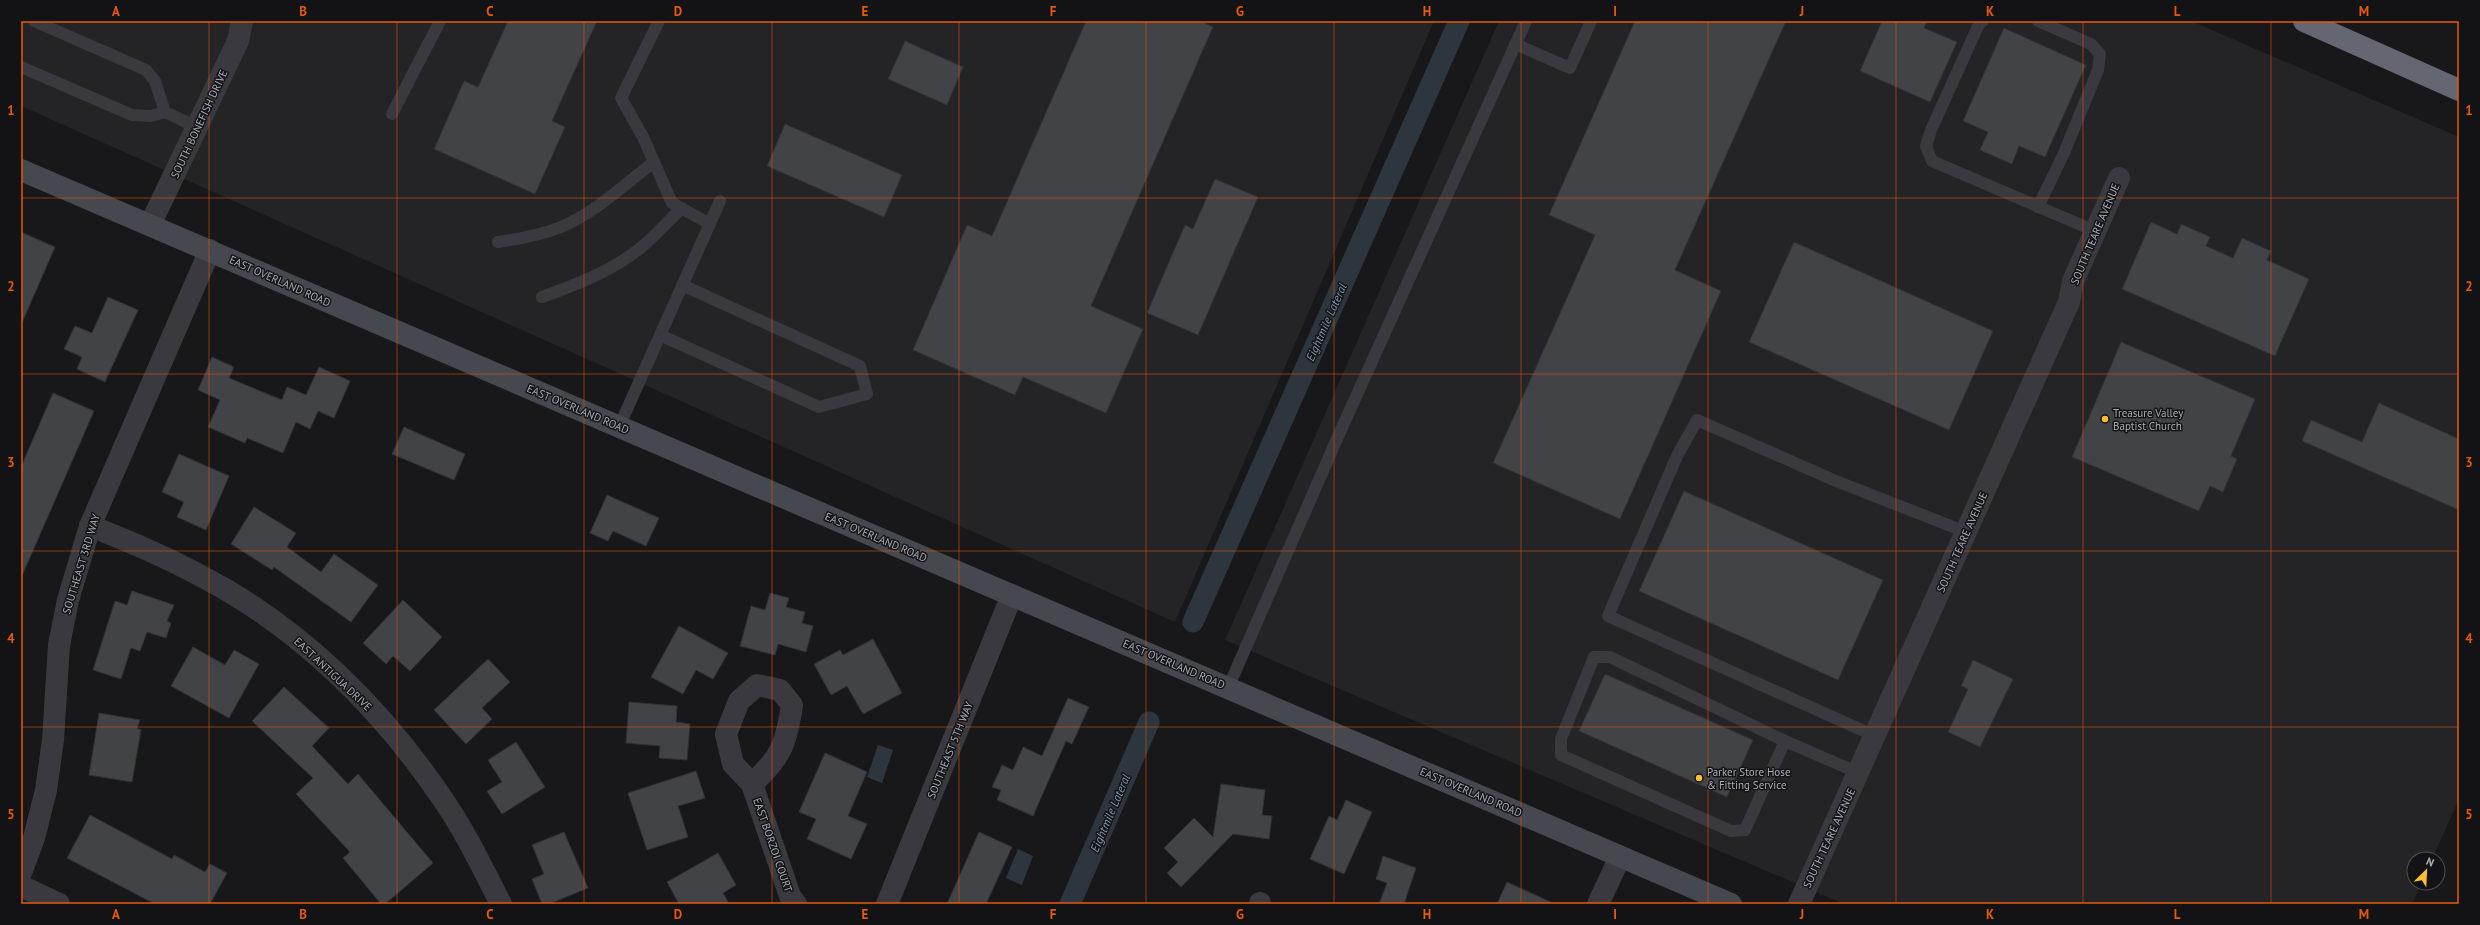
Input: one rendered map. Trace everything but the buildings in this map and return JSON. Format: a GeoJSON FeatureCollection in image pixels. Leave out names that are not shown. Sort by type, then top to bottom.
{"type":"FeatureCollection","features":[{"type":"Feature","properties":{"kind":"highway"},"geometry":{"type":"LineString","coordinates":[[2304,21],[2459,90]]}},
{"type":"Feature","properties":{"kind":"main road","name":"EAST OVERLAND ROAD"},"geometry":{"type":"LineString","coordinates":[[21,170],[1731,904]]}},
{"type":"Feature","properties":{"kind":"street","name":"SOUTH BONEFISH DRIVE"},"geometry":{"type":"LineString","coordinates":[[150,225],[238,41],[242,21]]}},
{"type":"Feature","properties":{"kind":"street","name":"SOUTH TEARE AVENUE"},"geometry":{"type":"LineString","coordinates":[[1799,904],[2069,302],[2073,281],[2119,178]]}},
{"type":"Feature","properties":{"kind":"street","name":"SOUTHEAST 3RD WAY"},"geometry":{"type":"LineString","coordinates":[[21,873],[34,838],[46,790],[52,740],[59,645],[68,600],[90,526],[210,250]]}},
{"type":"Feature","properties":{"kind":"street","name":"EAST ANTIGUA DRIVE"},"geometry":{"type":"LineString","coordinates":[[90,526],[140,545],[204,577],[278,625],[325,663],[382,720],[417,763],[470,842],[501,904]]}},
{"type":"Feature","properties":{"kind":"street","name":"SOUTHEAST 5TH WAY"},"geometry":{"type":"LineString","coordinates":[[887,904],[1012,596]]}},
{"type":"Feature","properties":{"kind":"street","name":"EAST BORZOI COURT"},"geometry":{"type":"LineString","coordinates":[[752,784],[790,896],[796,904]]}},
{"type":"Feature","properties":{"kind":"street"},"geometry":{"type":"LineString","coordinates":[[1598,904],[1620,856]]}},
{"type":"Feature","properties":{"kind":"street"},"geometry":{"type":"LineString","coordinates":[[21,886],[59,904]]}},
{"type":"Feature","properties":{"kind":"lane"},"geometry":{"type":"LineString","coordinates":[[34,21],[146,70],[155,81],[164,112]]}},
{"type":"Feature","properties":{"kind":"lane"},"geometry":{"type":"LineString","coordinates":[[392,114],[440,21]]}},
{"type":"Feature","properties":{"kind":"lane"},"geometry":{"type":"LineString","coordinates":[[659,21],[621,98],[643,137],[672,203],[710,224]]}},
{"type":"Feature","properties":{"kind":"lane"},"geometry":{"type":"LineString","coordinates":[[1228,688],[1340,432],[1526,21]]}},
{"type":"Feature","properties":{"kind":"lane"},"geometry":{"type":"LineString","coordinates":[[1515,44],[1570,68],[1592,21]]}},
{"type":"Feature","properties":{"kind":"lane"},"geometry":{"type":"LineString","coordinates":[[1983,21],[1979,24],[1941,104],[1926,146],[1932,161],[2095,231]]}},
{"type":"Feature","properties":{"kind":"lane"},"geometry":{"type":"LineString","coordinates":[[2038,21],[2091,44],[2100,54],[2098,70],[2064,153],[2038,207]]}},
{"type":"Feature","properties":{"kind":"lane"},"geometry":{"type":"LineString","coordinates":[[21,67],[132,115],[151,116],[164,112],[197,127]]}},
{"type":"Feature","properties":{"kind":"lane"},"geometry":{"type":"LineString","coordinates":[[498,242],[530,237],[562,226],[597,206],[654,162]]}},
{"type":"Feature","properties":{"kind":"lane"},"geometry":{"type":"LineString","coordinates":[[619,427],[720,201]]}},
{"type":"Feature","properties":{"kind":"lane"},"geometry":{"type":"LineString","coordinates":[[542,297],[579,284],[620,262],[644,245],[682,208]]}},
{"type":"Feature","properties":{"kind":"lane"},"geometry":{"type":"LineString","coordinates":[[660,335],[819,407],[867,394],[860,366],[682,285]]}},
{"type":"Feature","properties":{"kind":"lane"},"geometry":{"type":"LineString","coordinates":[[1875,736],[1608,616],[1677,456],[1697,420],[1836,481],[1966,532]]}},
{"type":"Feature","properties":{"kind":"lane"},"geometry":{"type":"LineString","coordinates":[[1785,742],[1745,830],[1731,831],[1561,755],[1560,739],[1594,657],[1610,657],[1785,742],[1859,773]]}},
{"type":"Feature","properties":{"kind":"shaded area"},"geometry":{"type":"Polygon","coordinates":[[[21,21],[1434,21],[1175,622],[21,106],[21,21]]]}},
{"type":"Feature","properties":{"kind":"shaded area"},"geometry":{"type":"Polygon","coordinates":[[[1499,21],[2191,21],[2459,137],[2459,799],[2436,851],[2406,851],[2406,891],[2418,891],[2412,904],[1844,904],[1225,640],[1499,21]]]}},
{"type":"Feature","properties":{"kind":"shaded area"},"geometry":{"type":"Polygon","coordinates":[[[878,745],[893,750],[882,783],[867,777],[878,745]]]}},
{"type":"Feature","properties":{"kind":"shaded area"},"geometry":{"type":"Polygon","coordinates":[[[1018,849],[1033,856],[1022,885],[1006,878],[1018,849]]]}},
{"type":"Feature","properties":{"kind":"waterway","name":"Eightmile Lateral"},"geometry":{"type":"LineString","coordinates":[[1193,622],[1459,21]]}},
{"type":"Feature","properties":{"kind":"waterway","name":"Eightmile Lateral"},"geometry":{"type":"LineString","coordinates":[[1070,904],[1149,722]]}},
{"type":"Feature","properties":{"kind":"place","name":"Treasure Valley Baptist Church"},"geometry":{"type":"Point","coordinates":[2105,419]}},
{"type":"Feature","properties":{"kind":"place","name":"Parker Store Hose & Fitting Service"},"geometry":{"type":"Point","coordinates":[1699,778]}}]}
